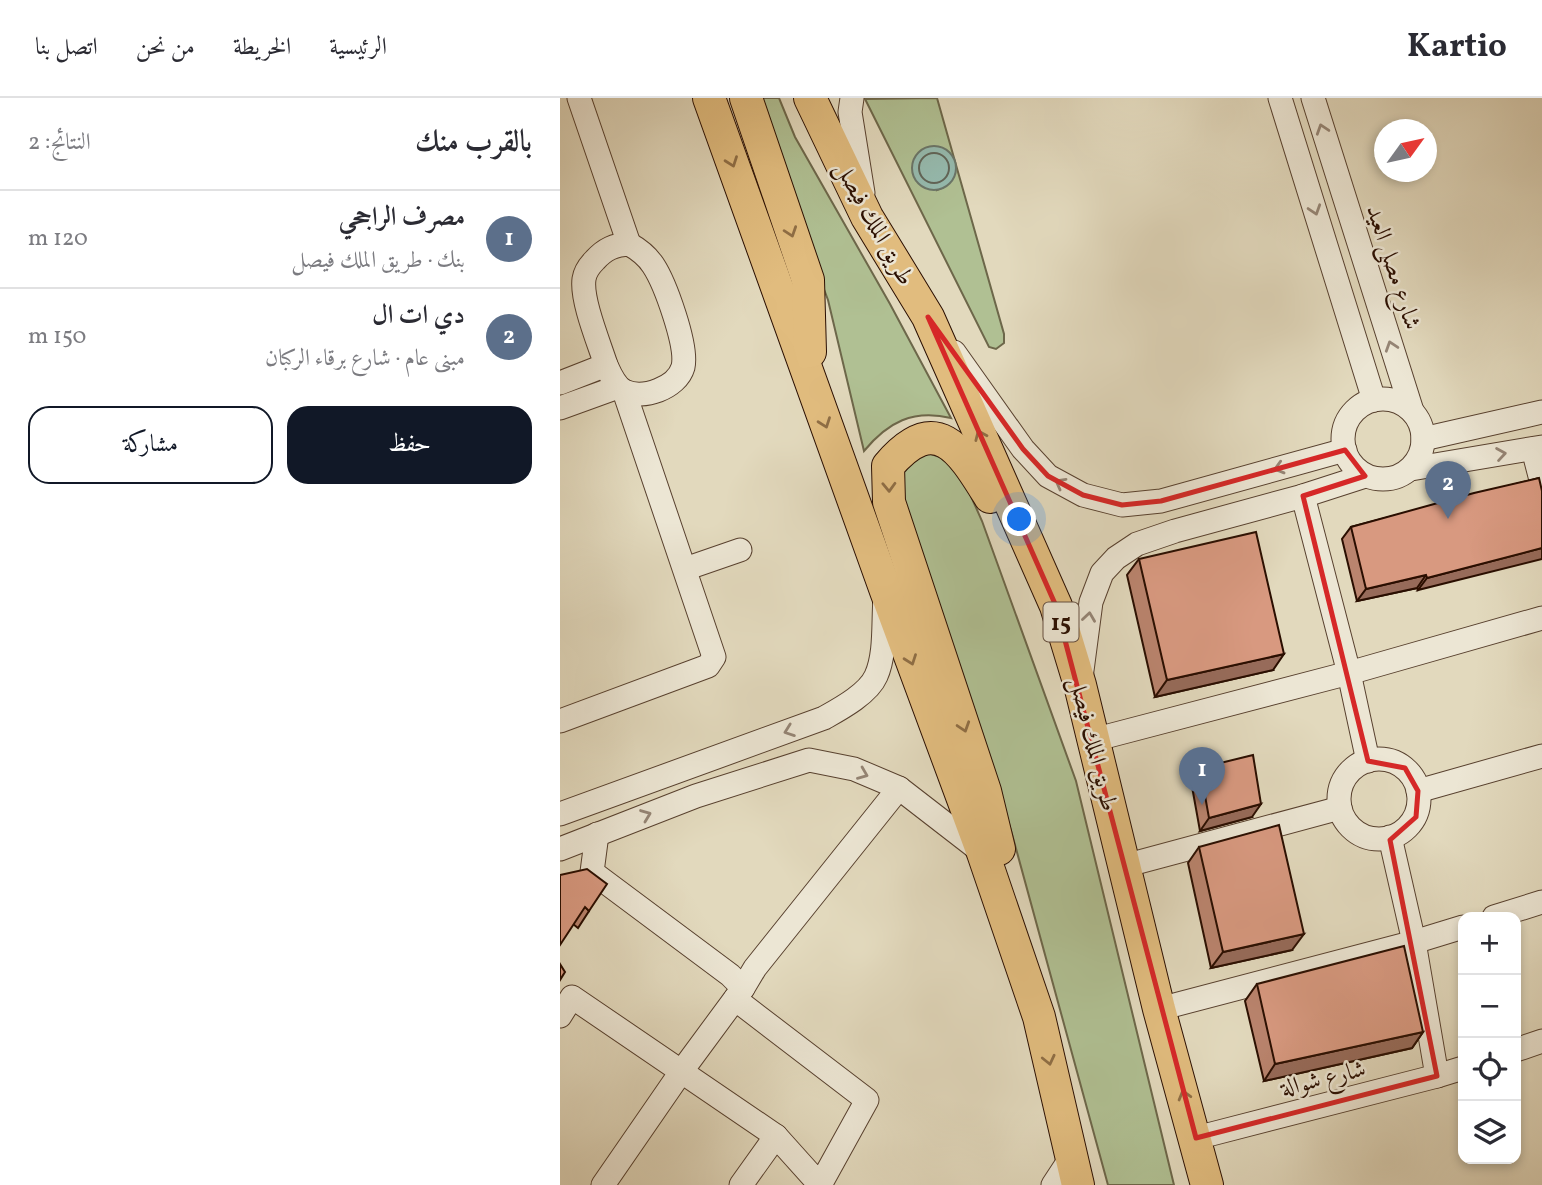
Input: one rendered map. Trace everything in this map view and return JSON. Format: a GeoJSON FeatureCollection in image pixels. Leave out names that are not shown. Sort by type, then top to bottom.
{"type":"FeatureCollection","features":[{"type":"Feature","properties":{"kind":"highway"},"geometry":{"type":"LineString","coordinates":[[709,98],[1039,1017]]}},
{"type":"Feature","properties":{"kind":"highway"},"geometry":{"type":"LineString","coordinates":[[746,98],[807,280],[812,385]]}},
{"type":"Feature","properties":{"kind":"highway"},"geometry":{"type":"LineString","coordinates":[[791,98],[852,184]]}},
{"type":"Feature","properties":{"kind":"highway","name":"طريق الملك فيصل"},"geometry":{"type":"LineString","coordinates":[[810,98],[867,217],[928,317],[1056,606],[1080,685],[1159,1009],[1207,1185]]}},
{"type":"Feature","properties":{"kind":"highway"},"geometry":{"type":"LineString","coordinates":[[1056,606],[965,457],[946,441],[925,438],[900,452],[888,466],[889,502],[985,791],[1075,1171]]}},
{"type":"Feature","properties":{"kind":"street"},"geometry":{"type":"LineString","coordinates":[[560,408],[621,389],[643,394],[654,392],[673,382],[682,368],[684,349],[653,264],[629,244],[579,98]]}},
{"type":"Feature","properties":{"kind":"street"},"geometry":{"type":"LineString","coordinates":[[852,98],[850,113],[867,217]]}},
{"type":"Feature","properties":{"kind":"street"},"geometry":{"type":"LineString","coordinates":[[1279,98],[1374,400]]}},
{"type":"Feature","properties":{"kind":"street","name":"شارع مصلى العيد"},"geometry":{"type":"LineString","coordinates":[[1313,98],[1412,411]]}},
{"type":"Feature","properties":{"kind":"street"},"geometry":{"type":"LineString","coordinates":[[560,720],[708,666],[714,657],[621,389],[606,365],[584,292],[584,276],[590,265],[615,245],[629,244]]}},
{"type":"Feature","properties":{"kind":"street"},"geometry":{"type":"LineString","coordinates":[[928,317],[1023,449],[1048,476],[1083,495],[1122,505],[1161,501],[1345,450]]}},
{"type":"Feature","properties":{"kind":"street"},"geometry":{"type":"LineString","coordinates":[[560,383],[606,365]]}},
{"type":"Feature","properties":{"kind":"street"},"geometry":{"type":"LineString","coordinates":[[1374,400],[1394,401],[1412,411],[1422,429],[1423,439],[1418,460],[1411,469],[1401,476],[1377,479],[1365,475],[1349,460],[1343,437],[1352,414],[1362,405],[1374,400]]}},
{"type":"Feature","properties":{"kind":"street"},"geometry":{"type":"LineString","coordinates":[[1423,439],[1542,412]]}},
{"type":"Feature","properties":{"kind":"street"},"geometry":{"type":"LineString","coordinates":[[1411,469],[1538,448],[1542,484]]}},
{"type":"Feature","properties":{"kind":"street"},"geometry":{"type":"LineString","coordinates":[[1080,685],[1091,602],[1102,573],[1116,558],[1137,544],[1163,535],[1303,496],[1365,475]]}},
{"type":"Feature","properties":{"kind":"street"},"geometry":{"type":"LineString","coordinates":[[1303,496],[1349,673],[1368,761]]}},
{"type":"Feature","properties":{"kind":"street"},"geometry":{"type":"LineString","coordinates":[[685,569],[740,550]]}},
{"type":"Feature","properties":{"kind":"street"},"geometry":{"type":"LineString","coordinates":[[560,814],[824,718],[853,701],[876,678],[886,591]]}},
{"type":"Feature","properties":{"kind":"street"},"geometry":{"type":"LineString","coordinates":[[1093,740],[1349,673],[1542,618]]}},
{"type":"Feature","properties":{"kind":"street"},"geometry":{"type":"LineString","coordinates":[[1418,791],[1542,756]]}},
{"type":"Feature","properties":{"kind":"street"},"geometry":{"type":"LineString","coordinates":[[1381,759],[1405,768],[1418,791],[1416,817],[1408,827],[1390,837],[1373,839],[1362,835],[1352,828],[1340,807],[1342,784],[1348,774],[1368,761],[1381,759]]}},
{"type":"Feature","properties":{"kind":"street"},"geometry":{"type":"LineString","coordinates":[[560,849],[696,796],[809,760],[854,769],[899,788],[982,853]]}},
{"type":"Feature","properties":{"kind":"street"},"geometry":{"type":"LineString","coordinates":[[603,1185],[755,968],[899,788]]}},
{"type":"Feature","properties":{"kind":"street"},"geometry":{"type":"LineString","coordinates":[[1124,866],[1340,807]]}},
{"type":"Feature","properties":{"kind":"street"},"geometry":{"type":"LineString","coordinates":[[560,1016],[572,997],[776,1136],[821,1185],[867,1100],[739,994],[719,967],[592,872],[597,834]]}},
{"type":"Feature","properties":{"kind":"street"},"geometry":{"type":"LineString","coordinates":[[1390,837],[1414,942],[1437,1076]]}},
{"type":"Feature","properties":{"kind":"street"},"geometry":{"type":"LineString","coordinates":[[1510,912],[1542,902]]}},
{"type":"Feature","properties":{"kind":"street"},"geometry":{"type":"LineString","coordinates":[[1159,1009],[1458,929]]}},
{"type":"Feature","properties":{"kind":"street"},"geometry":{"type":"LineString","coordinates":[[1521,1048],[1542,1041]]}},
{"type":"Feature","properties":{"kind":"street","name":"شارع شوالة"},"geometry":{"type":"LineString","coordinates":[[1196,1138],[1458,1070]]}},
{"type":"Feature","properties":{"kind":"street"},"geometry":{"type":"LineString","coordinates":[[741,1185],[776,1136]]}},
{"type":"Feature","properties":{"kind":"street"},"geometry":{"type":"LineString","coordinates":[[1053,1185],[1075,1171]]}},
{"type":"Feature","properties":{"kind":"highlighted area"},"geometry":{"type":"Polygon","coordinates":[[[928,317],[1023,449],[1048,476],[1083,495],[1122,505],[1161,501],[1345,450],[1365,476],[1303,496],[1368,761],[1405,768],[1418,791],[1416,817],[1390,840],[1437,1076],[1196,1138],[1056,606],[928,317]]]}},
{"type":"Feature","properties":{"kind":"green space"},"geometry":{"type":"Polygon","coordinates":[[[756,98],[779,98],[795,137],[951,418],[925,415],[902,420],[882,432],[864,451],[828,300],[775,159],[756,98]]]}},
{"type":"Feature","properties":{"kind":"green space"},"geometry":{"type":"Polygon","coordinates":[[[937,98],[1004,334],[1004,343],[996,349],[989,347],[865,99],[937,98]],[[941,148],[937,190],[953,177],[954,164],[941,148]]]}},
{"type":"Feature","properties":{"kind":"green space"},"geometry":{"type":"Polygon","coordinates":[[[926,452],[950,461],[965,483],[982,521],[1076,781],[1174,1185],[1108,1185],[1012,834],[978,721],[897,487],[907,461],[926,452]]]}},
{"type":"Feature","properties":{"kind":"water"},"geometry":{"type":"Polygon","coordinates":[[[934,146],[949,153],[956,168],[949,183],[934,190],[919,183],[912,168],[919,153],[934,146]]]}},
{"type":"Feature","properties":{"kind":"building"},"geometry":{"type":"Polygon","coordinates":[[[1539,478],[1542,491],[1542,548],[1427,578],[1426,575],[1366,589],[1351,527],[1539,478]]]}},
{"type":"Feature","properties":{"kind":"building"},"geometry":{"type":"Polygon","coordinates":[[[1256,532],[1284,654],[1167,680],[1139,559],[1256,532]]]}},
{"type":"Feature","properties":{"kind":"building"},"geometry":{"type":"Polygon","coordinates":[[[1253,755],[1261,804],[1209,818],[1200,768],[1253,755]]]}},
{"type":"Feature","properties":{"kind":"building"},"geometry":{"type":"Polygon","coordinates":[[[1279,825],[1304,934],[1223,952],[1199,847],[1279,825]]]}},
{"type":"Feature","properties":{"kind":"building"},"geometry":{"type":"Polygon","coordinates":[[[587,869],[607,884],[589,911],[585,907],[560,945],[560,875],[587,869]]]}},
{"type":"Feature","properties":{"kind":"building"},"geometry":{"type":"Polygon","coordinates":[[[1404,946],[1423,1032],[1275,1064],[1257,984],[1404,946]]]}},
{"type":"Feature","properties":{"kind":"building"},"geometry":{"type":"Polygon","coordinates":[[[560,964],[565,972],[560,980],[560,964]]]}},
{"type":"Feature","properties":{"kind":"place","name":"دي ات ال"},"geometry":{"type":"Point","coordinates":[1448,519]}},
{"type":"Feature","properties":{"kind":"place","name":"مصرف الراجحي"},"geometry":{"type":"Point","coordinates":[1202,805]}}]}
